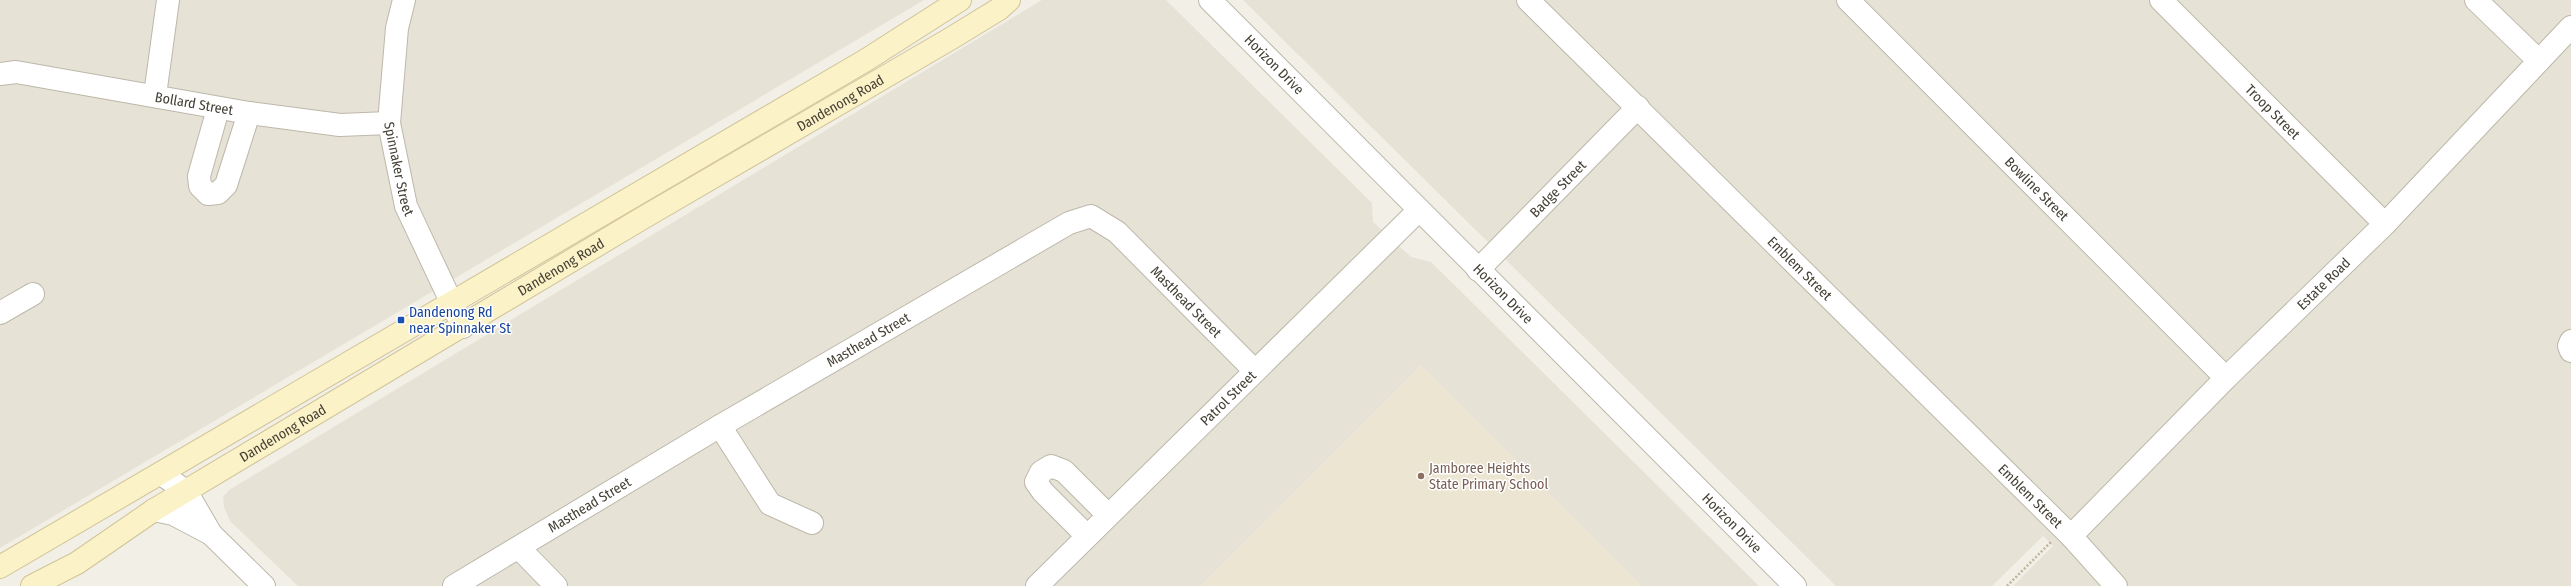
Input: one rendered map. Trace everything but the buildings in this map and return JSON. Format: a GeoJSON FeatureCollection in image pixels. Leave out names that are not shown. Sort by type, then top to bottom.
{"type":"FeatureCollection","features":[{"type":"Feature","properties":{"kind":"main road","name":"Dandenong Road"},"geometry":{"type":"LineString","coordinates":[[0,567],[866,60],[960,0]]}},
{"type":"Feature","properties":{"kind":"main road","name":"Dandenong Road"},"geometry":{"type":"LineString","coordinates":[[32,586],[77,563],[154,510],[463,327],[641,219],[950,39],[999,9],[1009,0]]}},
{"type":"Feature","properties":{"kind":"street"},"geometry":{"type":"LineString","coordinates":[[155,96],[168,0]]}},
{"type":"Feature","properties":{"kind":"street","name":"Spinnaker Street"},"geometry":{"type":"LineString","coordinates":[[404,0],[397,28],[389,124],[406,206],[450,304],[463,327]]}},
{"type":"Feature","properties":{"kind":"street","name":"Horizon Drive"},"geometry":{"type":"LineString","coordinates":[[1210,0],[1418,211],[1795,586]]}},
{"type":"Feature","properties":{"kind":"street","name":"Emblem Street"},"geometry":{"type":"LineString","coordinates":[[1528,0],[2068,533],[2116,586]]}},
{"type":"Feature","properties":{"kind":"street","name":"Bowline Street"},"geometry":{"type":"LineString","coordinates":[[1848,0],[2226,378]]}},
{"type":"Feature","properties":{"kind":"street","name":"Troop Street"},"geometry":{"type":"LineString","coordinates":[[2161,0],[2384,224]]}},
{"type":"Feature","properties":{"kind":"street"},"geometry":{"type":"LineString","coordinates":[[2476,0],[2539,61]]}},
{"type":"Feature","properties":{"kind":"street","name":"Estate Road"},"geometry":{"type":"LineString","coordinates":[[2068,533],[2384,224],[2571,28]]}},
{"type":"Feature","properties":{"kind":"street","name":"Bollard Street"},"geometry":{"type":"LineString","coordinates":[[0,74],[16,72],[155,96],[218,109],[340,125],[389,124]]}},
{"type":"Feature","properties":{"kind":"street","name":"Badge Street"},"geometry":{"type":"LineString","coordinates":[[1478,270],[1638,107]]}},
{"type":"Feature","properties":{"kind":"street"},"geometry":{"type":"LineString","coordinates":[[218,109],[199,176],[200,186],[208,194],[218,193],[226,185],[249,113]]}},
{"type":"Feature","properties":{"kind":"street","name":"Patrol Street"},"geometry":{"type":"LineString","coordinates":[[1038,586],[1108,515],[1418,211]]}},
{"type":"Feature","properties":{"kind":"street","name":"Masthead Street"},"geometry":{"type":"LineString","coordinates":[[454,586],[720,426],[1069,223],[1091,216],[1117,232],[1255,371]]}},
{"type":"Feature","properties":{"kind":"street"},"geometry":{"type":"LineString","coordinates":[[0,313],[33,294]]}},
{"type":"Feature","properties":{"kind":"street"},"geometry":{"type":"LineString","coordinates":[[2571,341],[2569,346],[2571,351]]}},
{"type":"Feature","properties":{"kind":"street"},"geometry":{"type":"LineString","coordinates":[[720,426],[770,504],[812,523]]}},
{"type":"Feature","properties":{"kind":"street"},"geometry":{"type":"LineString","coordinates":[[1087,536],[1043,492],[1036,482],[1041,472],[1051,466],[1064,471],[1108,515]]}},
{"type":"Feature","properties":{"kind":"street"},"geometry":{"type":"LineString","coordinates":[[161,474],[186,491],[211,534],[264,586]]}},
{"type":"Feature","properties":{"kind":"street"},"geometry":{"type":"LineString","coordinates":[[154,510],[173,514],[211,534]]}},
{"type":"Feature","properties":{"kind":"street"},"geometry":{"type":"LineString","coordinates":[[519,548],[556,586]]}},
{"type":"Feature","properties":{"kind":"path"},"geometry":{"type":"LineString","coordinates":[[2007,586],[2068,533]]}},
{"type":"Feature","properties":{"kind":"shaded area"},"geometry":{"type":"Polygon","coordinates":[[[0,0],[924,0],[0,548],[0,0]]]}},
{"type":"Feature","properties":{"kind":"shaded area"},"geometry":{"type":"Polygon","coordinates":[[[1042,0],[1166,0],[1372,203],[1373,222],[1411,257],[1431,262],[1759,586],[1641,586],[1421,366],[1201,586],[298,586],[230,521],[224,507],[223,497],[229,490],[1042,0]]]}},
{"type":"Feature","properties":{"kind":"shaded area"},"geometry":{"type":"Polygon","coordinates":[[[1243,0],[2571,0],[2571,586],[2013,586],[2053,546],[2043,536],[1992,586],[1836,586],[1243,0]]]}},
{"type":"Feature","properties":{"kind":"shaded area","name":"Jamboree Heights State Primary School"},"geometry":{"type":"Polygon","coordinates":[[[1421,366],[1641,586],[1201,586],[1421,366]]]}},
{"type":"Feature","properties":{"kind":"place","name":"Dandenong Rd near Spinnaker St"},"geometry":{"type":"Point","coordinates":[401,320]}},
{"type":"Feature","properties":{"kind":"place","name":"Jamboree Heights State Primary School"},"geometry":{"type":"Point","coordinates":[1421,476]}}]}
